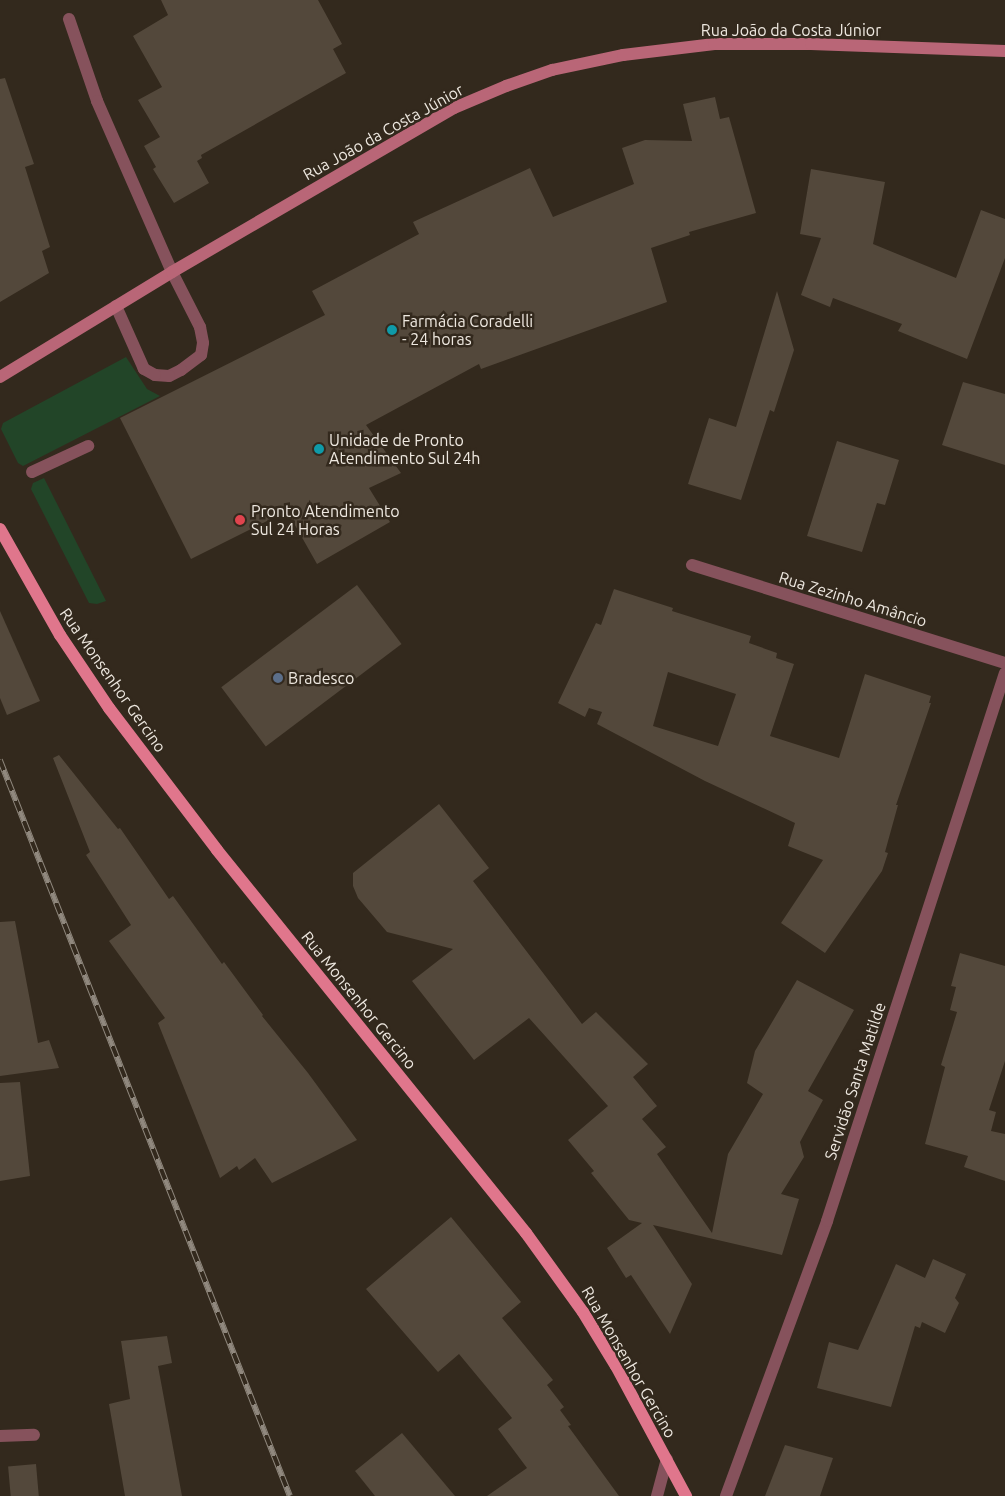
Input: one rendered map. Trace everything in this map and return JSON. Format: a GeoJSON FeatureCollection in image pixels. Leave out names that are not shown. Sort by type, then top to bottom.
{"type":"FeatureCollection","features":[{"type":"Feature","properties":{"kind":"main road","name":"Rua João da Costa Júnior"},"geometry":{"type":"LineString","coordinates":[[0,377],[172,272],[454,108],[506,86],[552,70],[623,55],[714,44],[811,44],[1005,51]]}},
{"type":"Feature","properties":{"kind":"main road","name":"Rua Monsenhor Gercino"},"geometry":{"type":"LineString","coordinates":[[0,529],[60,635],[109,708],[216,850],[526,1233],[578,1304],[616,1366],[686,1496]]}},
{"type":"Feature","properties":{"kind":"street"},"geometry":{"type":"LineString","coordinates":[[69,19],[97,101],[172,272],[200,327],[203,343],[200,355],[181,370],[169,376],[156,375],[144,369],[116,306]]}},
{"type":"Feature","properties":{"kind":"street"},"geometry":{"type":"LineString","coordinates":[[32,472],[88,446]]}},
{"type":"Feature","properties":{"kind":"street","name":"Rua Zezinho Amâncio"},"geometry":{"type":"LineString","coordinates":[[692,565],[1005,663]]}},
{"type":"Feature","properties":{"kind":"street","name":"Servidão Santa Matilde"},"geometry":{"type":"LineString","coordinates":[[726,1496],[827,1221],[1005,673]]}},
{"type":"Feature","properties":{"kind":"street"},"geometry":{"type":"LineString","coordinates":[[0,1436],[34,1435]]}},
{"type":"Feature","properties":{"kind":"street"},"geometry":{"type":"LineString","coordinates":[[657,1496],[667,1459]]}},
{"type":"Feature","properties":{"kind":"green space"},"geometry":{"type":"Polygon","coordinates":[[[126,357],[147,389],[160,396],[23,466],[18,463],[1,429],[3,423],[126,357]]]}},
{"type":"Feature","properties":{"kind":"green space"},"geometry":{"type":"Polygon","coordinates":[[[44,478],[106,601],[97,604],[89,603],[31,489],[33,483],[44,478]]]}},
{"type":"Feature","properties":{"kind":"building"},"geometry":{"type":"Polygon","coordinates":[[[161,0],[318,0],[342,44],[333,49],[346,73],[201,155],[202,158],[197,161],[209,183],[174,203],[153,169],[156,167],[144,146],[160,137],[138,100],[162,87],[133,36],[168,15],[161,0]]]}},
{"type":"Feature","properties":{"kind":"building"},"geometry":{"type":"Polygon","coordinates":[[[5,78],[34,164],[25,167],[50,247],[42,251],[49,273],[0,302],[0,79],[5,78]]]}},
{"type":"Feature","properties":{"kind":"building"},"geometry":{"type":"Polygon","coordinates":[[[715,97],[720,119],[729,117],[756,213],[689,232],[690,235],[651,248],[667,302],[481,369],[479,364],[366,425],[401,473],[369,488],[390,522],[317,564],[287,511],[191,559],[120,418],[325,315],[312,291],[419,234],[413,222],[530,168],[553,217],[634,184],[622,148],[645,140],[692,141],[683,104],[715,97]]]}},
{"type":"Feature","properties":{"kind":"building"},"geometry":{"type":"Polygon","coordinates":[[[811,169],[885,182],[873,244],[956,278],[981,210],[1005,219],[1005,258],[967,359],[898,331],[902,324],[833,298],[830,307],[801,295],[821,238],[800,234],[811,169]]]}},
{"type":"Feature","properties":{"kind":"building"},"geometry":{"type":"Polygon","coordinates":[[[777,291],[794,350],[774,412],[770,410],[741,500],[688,484],[709,418],[736,427],[777,291]]]}},
{"type":"Feature","properties":{"kind":"building"},"geometry":{"type":"Polygon","coordinates":[[[963,382],[1005,394],[1005,465],[942,445],[963,382]]]}},
{"type":"Feature","properties":{"kind":"building"},"geometry":{"type":"Polygon","coordinates":[[[837,441],[899,460],[885,505],[877,503],[862,552],[807,536],[837,441]]]}},
{"type":"Feature","properties":{"kind":"building"},"geometry":{"type":"Polygon","coordinates":[[[357,585],[402,644],[266,746],[221,687],[357,585]]]}},
{"type":"Feature","properties":{"kind":"building"},"geometry":{"type":"Polygon","coordinates":[[[614,589],[673,608],[672,611],[751,636],[749,643],[777,653],[776,658],[794,664],[770,736],[839,758],[865,674],[931,696],[929,703],[931,703],[896,805],[898,805],[885,852],[888,853],[882,871],[825,953],[781,923],[823,860],[788,846],[795,823],[705,781],[597,724],[602,712],[589,708],[585,717],[558,703],[596,623],[601,625],[614,589]],[[668,672],[653,726],[718,746],[736,694],[668,672]]]}},
{"type":"Feature","properties":{"kind":"building"},"geometry":{"type":"Polygon","coordinates":[[[0,611],[40,701],[7,715],[0,698],[0,611]]]}},
{"type":"Feature","properties":{"kind":"building"},"geometry":{"type":"Polygon","coordinates":[[[59,755],[118,829],[120,828],[169,899],[173,896],[222,964],[224,962],[262,1016],[308,1073],[357,1140],[272,1183],[255,1158],[239,1170],[237,1166],[220,1178],[158,1023],[165,1018],[109,941],[131,925],[86,855],[90,852],[53,758],[59,755]]]}},
{"type":"Feature","properties":{"kind":"building"},"geometry":{"type":"Polygon","coordinates":[[[439,804],[489,868],[473,881],[582,1024],[596,1012],[648,1064],[633,1077],[657,1106],[642,1119],[666,1147],[657,1154],[712,1233],[728,1154],[763,1094],[747,1083],[755,1051],[797,980],[854,1010],[808,1091],[823,1100],[800,1142],[804,1157],[781,1194],[799,1199],[782,1255],[653,1225],[692,1284],[670,1334],[631,1275],[626,1278],[607,1248],[642,1223],[629,1220],[591,1173],[594,1171],[568,1140],[608,1106],[529,1018],[474,1060],[412,981],[453,949],[387,932],[358,898],[353,886],[353,873],[439,804]]]}},
{"type":"Feature","properties":{"kind":"building"},"geometry":{"type":"Polygon","coordinates":[[[15,921],[38,1043],[49,1040],[59,1068],[0,1076],[0,922],[15,921]]]}},
{"type":"Feature","properties":{"kind":"building"},"geometry":{"type":"Polygon","coordinates":[[[960,953],[1005,966],[1005,1061],[989,1110],[996,1112],[991,1131],[1005,1134],[1005,1181],[964,1167],[968,1156],[925,1144],[945,1067],[941,1065],[957,1012],[950,1010],[956,987],[951,986],[960,953]]]}},
{"type":"Feature","properties":{"kind":"building"},"geometry":{"type":"Polygon","coordinates":[[[20,1082],[30,1176],[0,1181],[0,1083],[20,1082]]]}},
{"type":"Feature","properties":{"kind":"building"},"geometry":{"type":"Polygon","coordinates":[[[451,1217],[521,1302],[502,1318],[553,1380],[547,1385],[564,1407],[560,1410],[571,1425],[568,1426],[619,1496],[487,1496],[527,1468],[498,1429],[512,1418],[459,1354],[438,1372],[366,1289],[451,1217]]]}},
{"type":"Feature","properties":{"kind":"building"},"geometry":{"type":"Polygon","coordinates":[[[933,1259],[966,1274],[955,1298],[959,1303],[945,1333],[922,1322],[920,1328],[915,1326],[891,1407],[817,1388],[829,1342],[858,1350],[896,1264],[925,1278],[933,1259]]]}},
{"type":"Feature","properties":{"kind":"building"},"geometry":{"type":"Polygon","coordinates":[[[167,1336],[172,1363],[158,1366],[182,1496],[125,1496],[109,1404],[130,1399],[121,1341],[167,1336]]]}},
{"type":"Feature","properties":{"kind":"building"},"geometry":{"type":"Polygon","coordinates":[[[402,1433],[455,1496],[375,1496],[355,1471],[402,1433]]]}},
{"type":"Feature","properties":{"kind":"building"},"geometry":{"type":"Polygon","coordinates":[[[785,1445],[833,1458],[820,1496],[765,1496],[785,1445]]]}},
{"type":"Feature","properties":{"kind":"building"},"geometry":{"type":"Polygon","coordinates":[[[36,1464],[39,1496],[11,1496],[8,1466],[36,1464]]]}},
{"type":"Feature","properties":{"kind":"railway"},"geometry":{"type":"LineString","coordinates":[[0,760],[290,1496]]}},
{"type":"Feature","properties":{"kind":"place","name":"Farmácia Coradelli - 24 horas"},"geometry":{"type":"Point","coordinates":[392,330]}},
{"type":"Feature","properties":{"kind":"place","name":"Unidade de Pronto Atendimento Sul 24h"},"geometry":{"type":"Point","coordinates":[319,449]}},
{"type":"Feature","properties":{"kind":"place","name":"Pronto Atendimento Sul 24 Horas"},"geometry":{"type":"Point","coordinates":[240,520]}},
{"type":"Feature","properties":{"kind":"place","name":"Bradesco"},"geometry":{"type":"Point","coordinates":[278,678]}}]}
